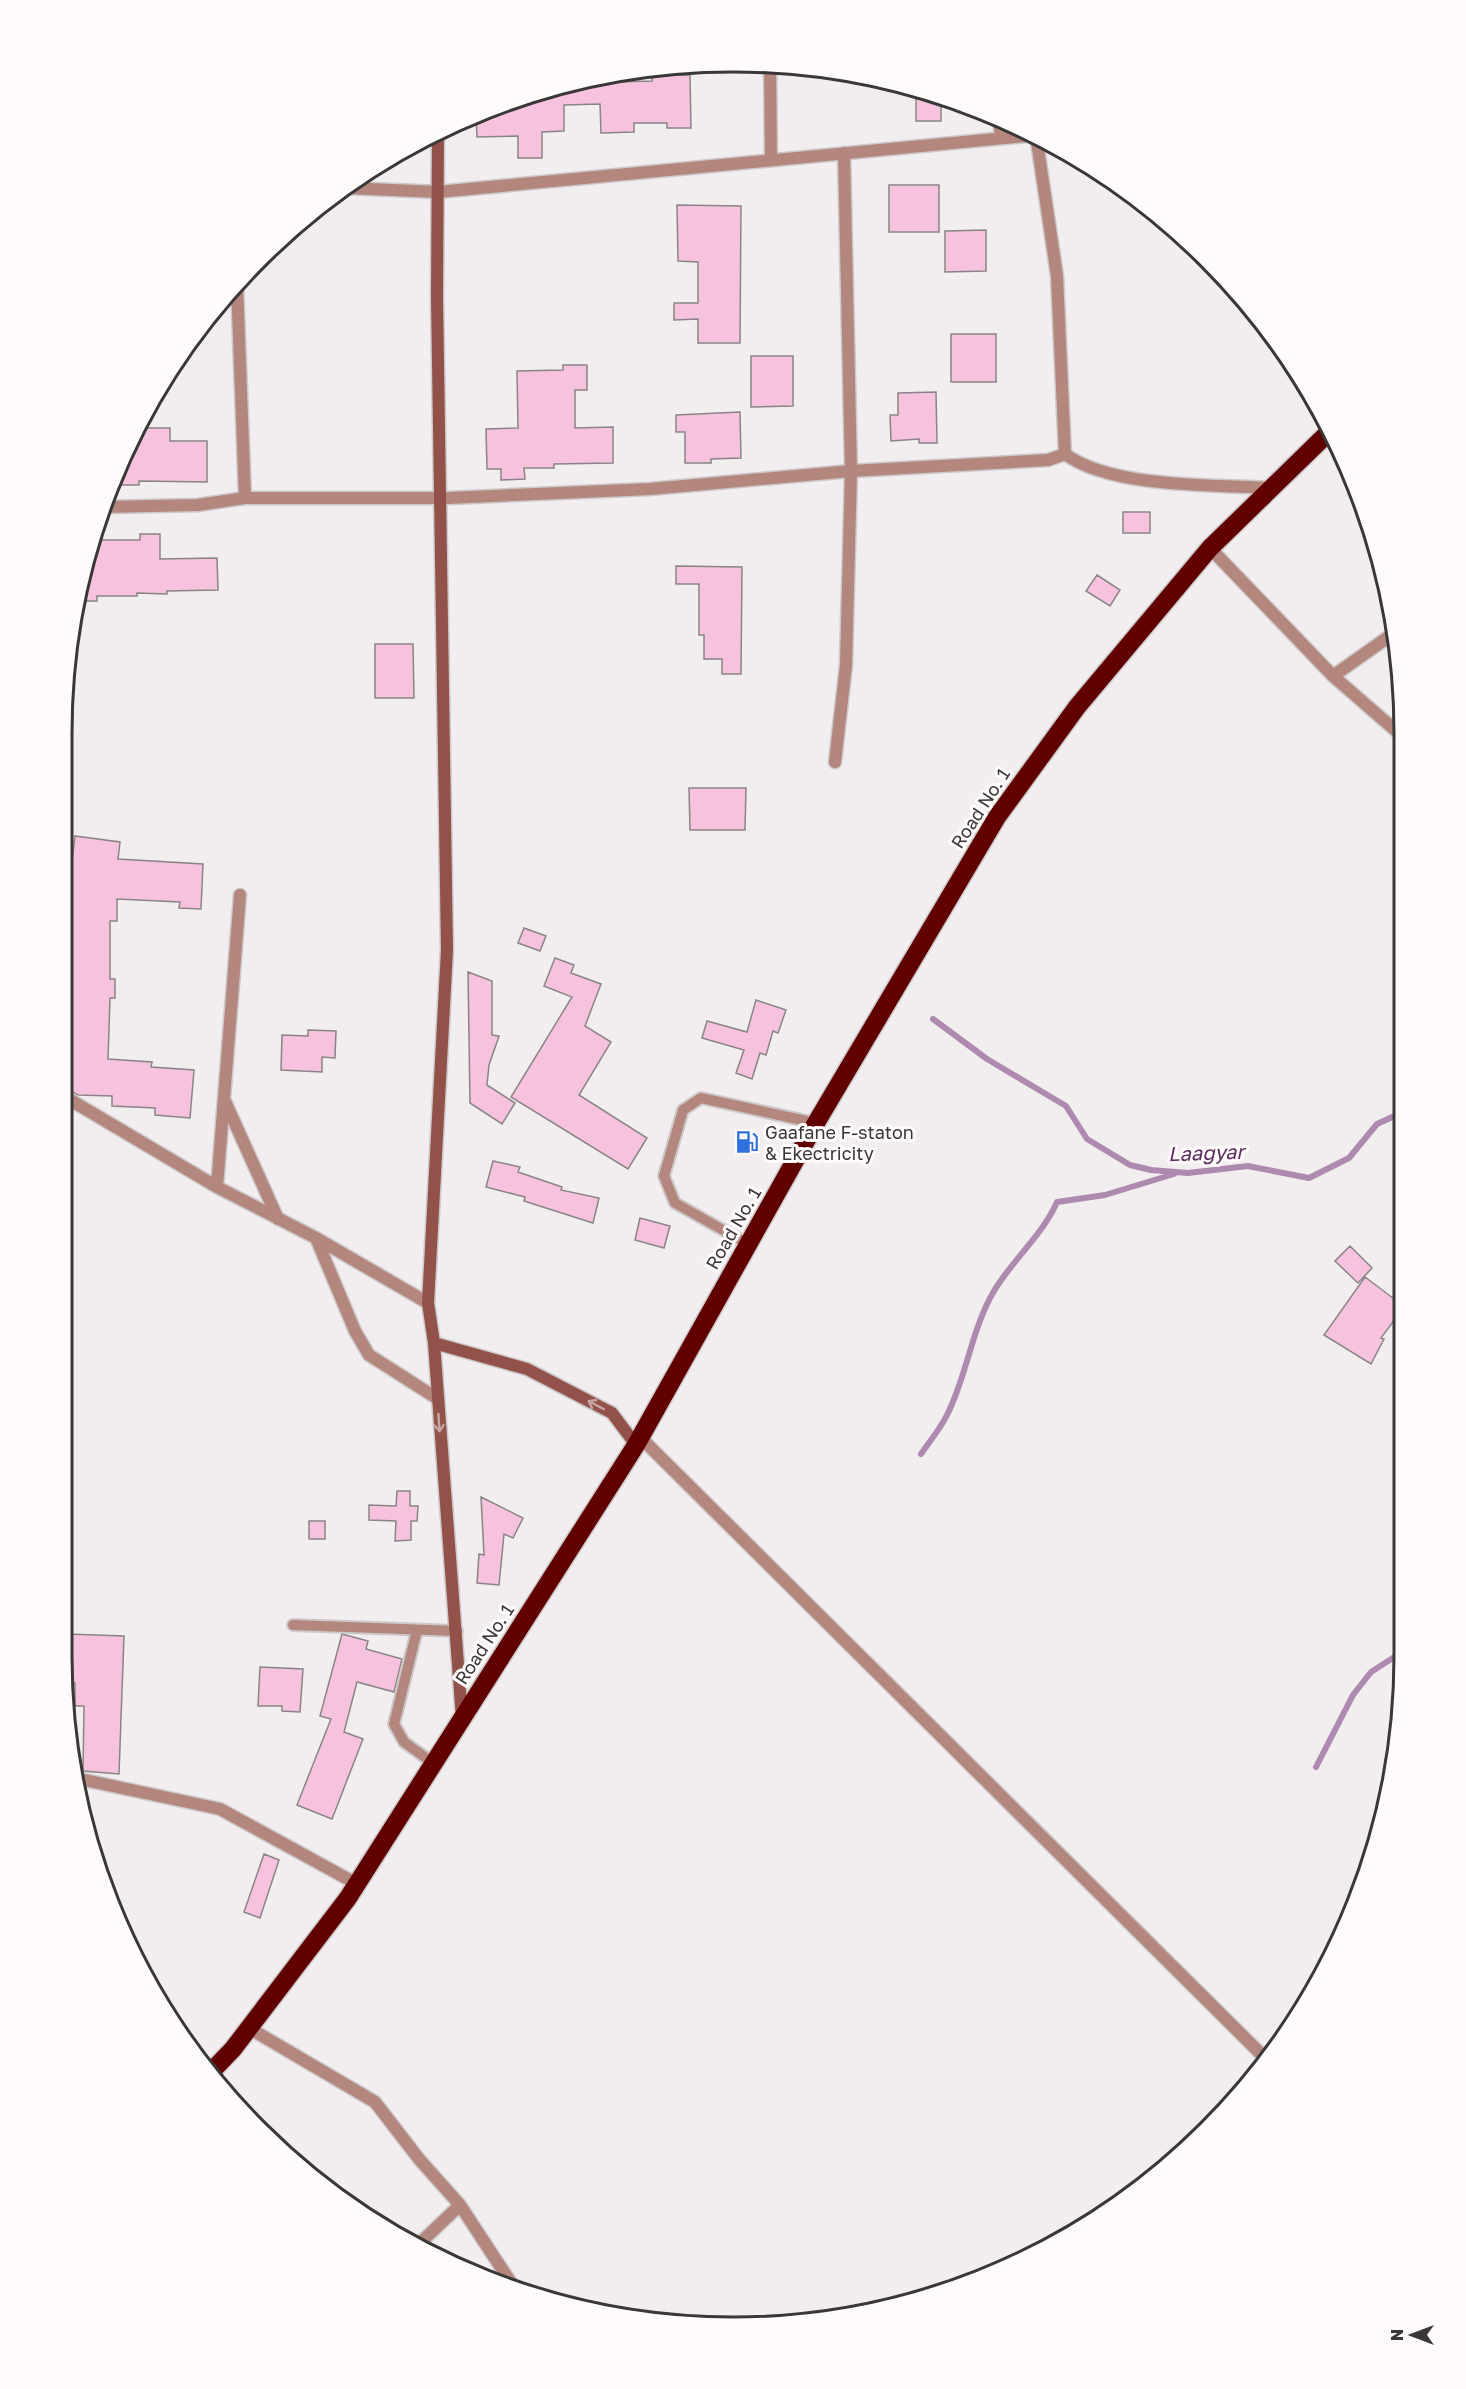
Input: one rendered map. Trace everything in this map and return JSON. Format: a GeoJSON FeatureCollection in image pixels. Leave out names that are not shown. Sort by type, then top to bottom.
{"type":"FeatureCollection","features":[{"type":"Feature","properties":{"kind":"highway","name":"Road No. 1"},"geometry":{"type":"LineString","coordinates":[[216,2066],[249,2028],[357,1884],[638,1440],[816,1123],[997,817],[1077,707],[1210,548],[1324,437]]}},
{"type":"Feature","properties":{"kind":"main road"},"geometry":{"type":"LineString","coordinates":[[438,142],[440,498],[447,950],[428,1303],[434,1343],[462,1718]]}},
{"type":"Feature","properties":{"kind":"main road"},"geometry":{"type":"LineString","coordinates":[[434,1343],[527,1369],[612,1413],[638,1440]]}},
{"type":"Feature","properties":{"kind":"street"},"geometry":{"type":"LineString","coordinates":[[770,73],[771,160]]}},
{"type":"Feature","properties":{"kind":"street"},"geometry":{"type":"LineString","coordinates":[[1000,128],[1001,138]]}},
{"type":"Feature","properties":{"kind":"street"},"geometry":{"type":"LineString","coordinates":[[359,189],[438,192],[1018,137]]}},
{"type":"Feature","properties":{"kind":"street"},"geometry":{"type":"LineString","coordinates":[[1038,147],[1057,276],[1065,454]]}},
{"type":"Feature","properties":{"kind":"street"},"geometry":{"type":"LineString","coordinates":[[835,762],[846,666],[851,471],[844,153]]}},
{"type":"Feature","properties":{"kind":"street"},"geometry":{"type":"LineString","coordinates":[[237,296],[245,498]]}},
{"type":"Feature","properties":{"kind":"street"},"geometry":{"type":"LineString","coordinates":[[112,507],[198,505],[245,498],[440,498],[650,489],[851,471],[1048,460],[1065,454]]}},
{"type":"Feature","properties":{"kind":"street"},"geometry":{"type":"LineString","coordinates":[[1065,454],[1077,463],[1146,482],[1271,488]]}},
{"type":"Feature","properties":{"kind":"street"},"geometry":{"type":"LineString","coordinates":[[1210,548],[1333,676],[1394,729]]}},
{"type":"Feature","properties":{"kind":"street"},"geometry":{"type":"LineString","coordinates":[[1333,676],[1387,638]]}},
{"type":"Feature","properties":{"kind":"street"},"geometry":{"type":"LineString","coordinates":[[217,1187],[240,895]]}},
{"type":"Feature","properties":{"kind":"street"},"geometry":{"type":"LineString","coordinates":[[224,1098],[278,1219]]}},
{"type":"Feature","properties":{"kind":"street"},"geometry":{"type":"LineString","coordinates":[[72,1101],[217,1187],[316,1238],[428,1303]]}},
{"type":"Feature","properties":{"kind":"street"},"geometry":{"type":"LineString","coordinates":[[316,1238],[355,1331],[369,1355],[438,1399]]}},
{"type":"Feature","properties":{"kind":"street"},"geometry":{"type":"LineString","coordinates":[[638,1440],[1260,2053]]}},
{"type":"Feature","properties":{"kind":"street"},"geometry":{"type":"LineString","coordinates":[[84,1780],[220,1809],[357,1884]]}},
{"type":"Feature","properties":{"kind":"street"},"geometry":{"type":"LineString","coordinates":[[249,2028],[375,2102],[419,2159],[460,2205],[507,2277]]}},
{"type":"Feature","properties":{"kind":"street"},"geometry":{"type":"LineString","coordinates":[[424,2240],[460,2205]]}},
{"type":"Feature","properties":{"kind":"lane"},"geometry":{"type":"LineString","coordinates":[[748,1244],[675,1203],[664,1176],[683,1110],[701,1098],[816,1123]]}},
{"type":"Feature","properties":{"kind":"lane"},"geometry":{"type":"LineString","coordinates":[[294,1625],[457,1632]]}},
{"type":"Feature","properties":{"kind":"lane"},"geometry":{"type":"LineString","coordinates":[[417,1630],[394,1724],[404,1742],[433,1762]]}},
{"type":"Feature","properties":{"kind":"building"},"geometry":{"type":"Polygon","coordinates":[[[690,75],[691,128],[667,128],[667,123],[634,123],[634,132],[601,133],[600,104],[564,105],[564,131],[542,132],[542,158],[518,158],[518,136],[477,137],[476,124],[521,107],[604,85],[652,81],[652,77],[690,75]]]}},
{"type":"Feature","properties":{"kind":"building"},"geometry":{"type":"Polygon","coordinates":[[[916,99],[941,106],[941,121],[916,121],[916,99]]]}},
{"type":"Feature","properties":{"kind":"building"},"geometry":{"type":"Polygon","coordinates":[[[889,185],[939,185],[939,232],[889,232],[889,185]]]}},
{"type":"Feature","properties":{"kind":"building"},"geometry":{"type":"Polygon","coordinates":[[[677,205],[741,206],[740,343],[698,343],[698,319],[674,320],[674,303],[698,303],[698,262],[678,261],[677,205]]]}},
{"type":"Feature","properties":{"kind":"building"},"geometry":{"type":"Polygon","coordinates":[[[986,230],[986,271],[945,272],[945,231],[986,230]]]}},
{"type":"Feature","properties":{"kind":"building"},"geometry":{"type":"Polygon","coordinates":[[[951,334],[996,334],[996,382],[951,382],[951,334]]]}},
{"type":"Feature","properties":{"kind":"building"},"geometry":{"type":"Polygon","coordinates":[[[751,356],[793,356],[793,406],[751,407],[751,356]]]}},
{"type":"Feature","properties":{"kind":"building"},"geometry":{"type":"Polygon","coordinates":[[[563,365],[587,365],[587,390],[575,390],[575,428],[613,427],[613,463],[554,464],[554,468],[524,468],[525,479],[501,480],[501,469],[487,469],[486,429],[518,428],[517,371],[563,370],[563,365]]]}},
{"type":"Feature","properties":{"kind":"building"},"geometry":{"type":"Polygon","coordinates":[[[936,392],[937,443],[919,443],[919,439],[891,441],[890,415],[898,415],[898,393],[936,392]]]}},
{"type":"Feature","properties":{"kind":"building"},"geometry":{"type":"Polygon","coordinates":[[[740,412],[741,458],[711,459],[711,463],[685,463],[685,432],[676,432],[676,415],[740,412]]]}},
{"type":"Feature","properties":{"kind":"building"},"geometry":{"type":"Polygon","coordinates":[[[147,428],[170,428],[170,441],[207,441],[207,482],[139,481],[139,485],[120,485],[147,428]]]}},
{"type":"Feature","properties":{"kind":"building"},"geometry":{"type":"Polygon","coordinates":[[[1123,512],[1150,512],[1150,533],[1123,533],[1123,512]]]}},
{"type":"Feature","properties":{"kind":"building"},"geometry":{"type":"Polygon","coordinates":[[[140,534],[160,534],[160,559],[217,558],[218,590],[167,591],[167,594],[137,593],[137,596],[97,596],[97,601],[86,601],[101,540],[140,540],[140,534]]]}},
{"type":"Feature","properties":{"kind":"building"},"geometry":{"type":"Polygon","coordinates":[[[676,566],[742,567],[741,674],[722,674],[722,659],[704,659],[704,635],[699,635],[699,584],[676,584],[676,566]]]}},
{"type":"Feature","properties":{"kind":"building"},"geometry":{"type":"Polygon","coordinates":[[[1097,575],[1120,590],[1110,606],[1086,591],[1097,575]]]}},
{"type":"Feature","properties":{"kind":"building"},"geometry":{"type":"Polygon","coordinates":[[[375,644],[413,644],[414,698],[375,698],[375,644]]]}},
{"type":"Feature","properties":{"kind":"building"},"geometry":{"type":"Polygon","coordinates":[[[689,788],[746,788],[745,830],[690,830],[689,788]]]}},
{"type":"Feature","properties":{"kind":"building"},"geometry":{"type":"Polygon","coordinates":[[[75,836],[120,842],[118,859],[203,864],[201,909],[179,908],[180,902],[117,899],[117,921],[110,921],[110,979],[115,979],[115,998],[110,998],[108,1059],[152,1062],[151,1067],[194,1070],[190,1118],[155,1115],[155,1108],[112,1106],[112,1096],[78,1095],[72,1092],[72,862],[75,836]]]}},
{"type":"Feature","properties":{"kind":"building"},"geometry":{"type":"Polygon","coordinates":[[[524,928],[546,936],[540,951],[518,943],[524,928]]]}},
{"type":"Feature","properties":{"kind":"building"},"geometry":{"type":"Polygon","coordinates":[[[555,958],[574,965],[571,973],[601,984],[585,1026],[611,1042],[579,1095],[647,1138],[628,1169],[511,1097],[572,997],[544,986],[555,958]]]}},
{"type":"Feature","properties":{"kind":"building"},"geometry":{"type":"Polygon","coordinates":[[[468,972],[492,981],[492,1035],[499,1036],[489,1065],[487,1085],[515,1103],[502,1124],[470,1103],[468,972]]]}},
{"type":"Feature","properties":{"kind":"building"},"geometry":{"type":"Polygon","coordinates":[[[756,1000],[786,1010],[778,1033],[773,1031],[766,1055],[760,1053],[752,1079],[736,1073],[744,1050],[702,1038],[707,1021],[747,1032],[756,1000]]]}},
{"type":"Feature","properties":{"kind":"building"},"geometry":{"type":"Polygon","coordinates":[[[308,1030],[336,1031],[335,1058],[322,1057],[322,1072],[281,1070],[282,1035],[308,1036],[308,1030]]]}},
{"type":"Feature","properties":{"kind":"building"},"geometry":{"type":"Polygon","coordinates":[[[493,1161],[520,1167],[518,1172],[562,1187],[561,1190],[599,1198],[593,1223],[524,1201],[525,1197],[486,1187],[493,1161]]]}},
{"type":"Feature","properties":{"kind":"building"},"geometry":{"type":"Polygon","coordinates":[[[640,1218],[670,1226],[664,1248],[635,1240],[640,1218]]]}},
{"type":"Feature","properties":{"kind":"building"},"geometry":{"type":"Polygon","coordinates":[[[1350,1246],[1372,1268],[1358,1283],[1335,1261],[1350,1246]]]}},
{"type":"Feature","properties":{"kind":"building"},"geometry":{"type":"Polygon","coordinates":[[[1365,1277],[1394,1299],[1394,1320],[1381,1338],[1384,1339],[1371,1364],[1324,1335],[1365,1277]]]}},
{"type":"Feature","properties":{"kind":"building"},"geometry":{"type":"Polygon","coordinates":[[[397,1491],[410,1491],[410,1506],[418,1506],[417,1521],[411,1521],[411,1540],[395,1541],[396,1521],[369,1520],[369,1505],[396,1506],[397,1491]]]}},
{"type":"Feature","properties":{"kind":"building"},"geometry":{"type":"Polygon","coordinates":[[[481,1497],[523,1518],[513,1538],[504,1534],[499,1585],[477,1583],[479,1554],[484,1555],[481,1497]]]}},
{"type":"Feature","properties":{"kind":"building"},"geometry":{"type":"Polygon","coordinates":[[[309,1521],[325,1521],[325,1539],[309,1539],[309,1521]]]}},
{"type":"Feature","properties":{"kind":"building"},"geometry":{"type":"Polygon","coordinates":[[[72,1634],[124,1636],[119,1774],[83,1771],[84,1706],[75,1706],[75,1683],[73,1683],[72,1634]]]}},
{"type":"Feature","properties":{"kind":"building"},"geometry":{"type":"Polygon","coordinates":[[[342,1634],[368,1641],[366,1649],[402,1659],[394,1692],[357,1682],[344,1732],[363,1739],[332,1819],[297,1805],[331,1719],[320,1716],[342,1634]]]}},
{"type":"Feature","properties":{"kind":"building"},"geometry":{"type":"Polygon","coordinates":[[[260,1667],[303,1669],[300,1712],[282,1711],[282,1706],[258,1706],[260,1667]]]}},
{"type":"Feature","properties":{"kind":"building"},"geometry":{"type":"Polygon","coordinates":[[[264,1854],[279,1860],[260,1918],[244,1912],[264,1854]]]}},
{"type":"Feature","properties":{"kind":"waterway","name":"Laagyar"},"geometry":{"type":"LineString","coordinates":[[933,1019],[987,1059],[1066,1106],[1087,1139],[1130,1165],[1151,1170],[1188,1173],[1248,1166],[1309,1178],[1349,1158],[1377,1124],[1394,1116]]}},
{"type":"Feature","properties":{"kind":"waterway"},"geometry":{"type":"LineString","coordinates":[[921,1454],[941,1425],[954,1400],[980,1321],[994,1291],[1044,1226],[1057,1202],[1105,1195],[1174,1174]]}},
{"type":"Feature","properties":{"kind":"waterway"},"geometry":{"type":"LineString","coordinates":[[1316,1767],[1353,1695],[1371,1672],[1394,1657]]}},
{"type":"Feature","properties":{"kind":"place","name":"Gaafane F-staton & Ekectricity"},"geometry":{"type":"Point","coordinates":[747,1142]}}]}
